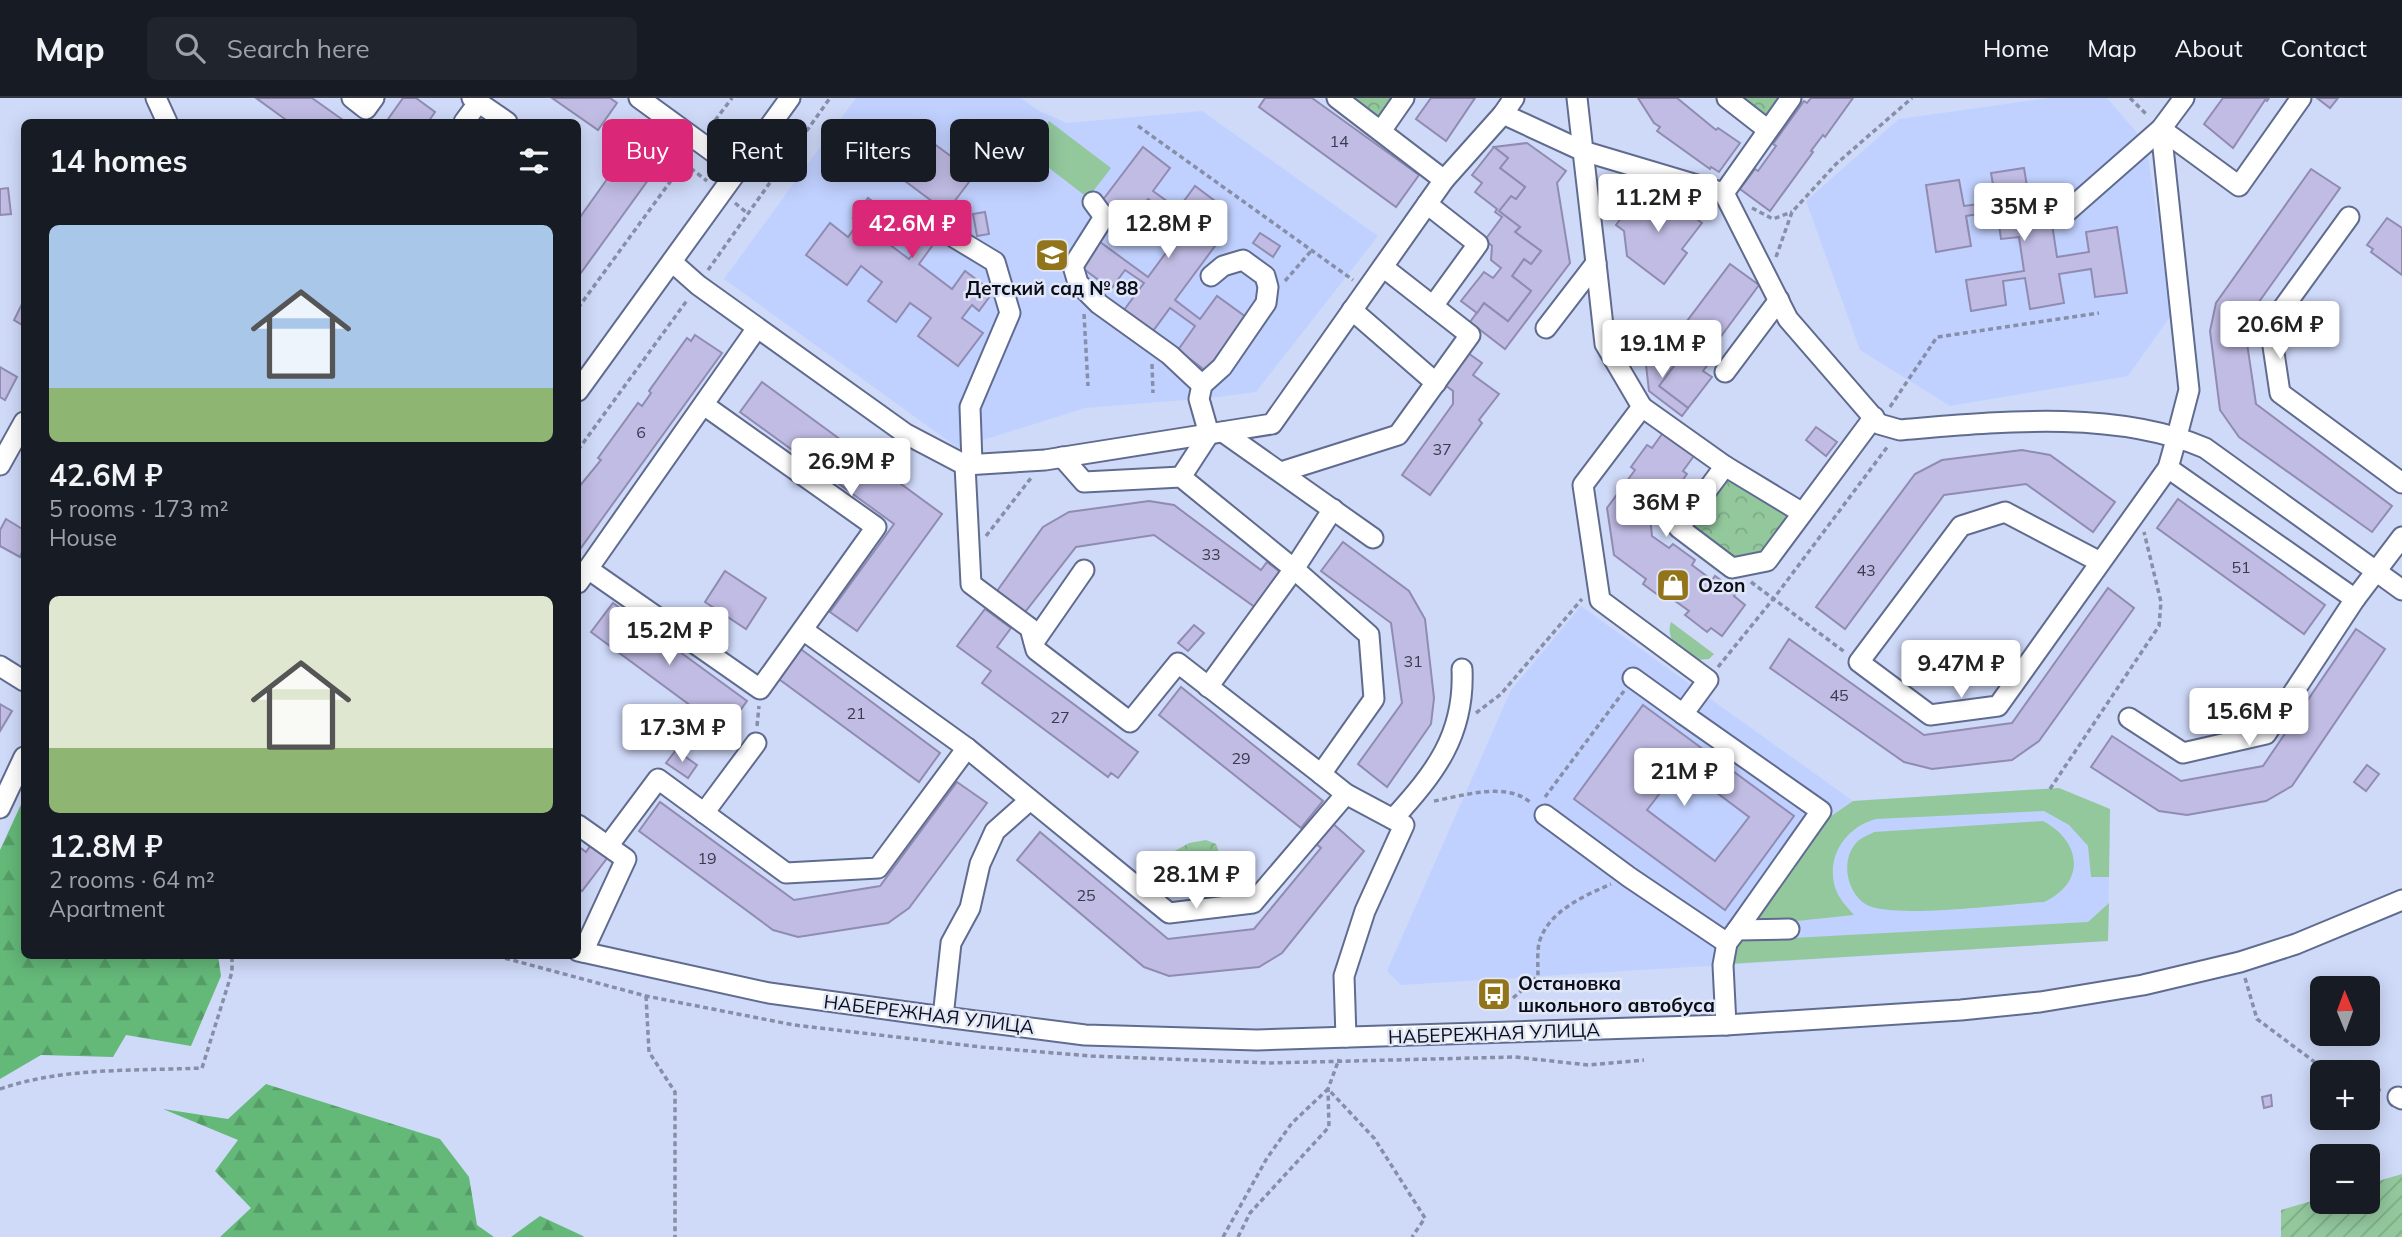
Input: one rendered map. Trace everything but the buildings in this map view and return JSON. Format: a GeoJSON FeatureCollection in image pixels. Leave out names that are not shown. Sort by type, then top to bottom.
{"type":"FeatureCollection","features":[{"type":"Feature","properties":{"kind":"street"},"geometry":{"type":"LineString","coordinates":[[156,98],[166,119]]}},
{"type":"Feature","properties":{"kind":"street"},"geometry":{"type":"LineString","coordinates":[[352,98],[366,109],[374,98]]}},
{"type":"Feature","properties":{"kind":"street"},"geometry":{"type":"LineString","coordinates":[[639,98],[707,148]]}},
{"type":"Feature","properties":{"kind":"street"},"geometry":{"type":"LineString","coordinates":[[775,119],[790,98]]}},
{"type":"Feature","properties":{"kind":"street"},"geometry":{"type":"LineString","coordinates":[[1336,98],[1444,180]]}},
{"type":"Feature","properties":{"kind":"street"},"geometry":{"type":"LineString","coordinates":[[1381,131],[1404,98]]}},
{"type":"Feature","properties":{"kind":"street"},"geometry":{"type":"LineString","coordinates":[[1577,98],[1605,344],[1642,407],[1725,466],[1801,512]]}},
{"type":"Feature","properties":{"kind":"street"},"geometry":{"type":"LineString","coordinates":[[1727,98],[1768,130]]}},
{"type":"Feature","properties":{"kind":"street"},"geometry":{"type":"LineString","coordinates":[[1724,193],[1791,98]]}},
{"type":"Feature","properties":{"kind":"street"},"geometry":{"type":"LineString","coordinates":[[2062,216],[2161,129],[2184,98]]}},
{"type":"Feature","properties":{"kind":"street"},"geometry":{"type":"LineString","coordinates":[[2161,129],[2239,186],[2301,98]]}},
{"type":"Feature","properties":{"kind":"street"},"geometry":{"type":"LineString","coordinates":[[466,119],[475,100],[503,119]]}},
{"type":"Feature","properties":{"kind":"street"},"geometry":{"type":"LineString","coordinates":[[672,262],[698,285],[906,434],[969,464],[1053,458],[1272,424],[1444,180],[1509,106],[1583,151],[1724,193],[1788,319],[1876,421],[1900,430],[2055,421],[2177,436],[2205,448],[2402,590]]}},
{"type":"Feature","properties":{"kind":"street"},"geometry":{"type":"LineString","coordinates":[[2100,562],[2005,512],[1961,526],[1859,662],[1930,715],[1998,706],[2168,468],[2189,390],[2161,129]]}},
{"type":"Feature","properties":{"kind":"street"},"geometry":{"type":"LineString","coordinates":[[581,381],[729,182]]}},
{"type":"Feature","properties":{"kind":"street"},"geometry":{"type":"LineString","coordinates":[[1093,202],[1104,217],[1073,266],[1082,288],[1099,304],[1170,355],[1202,385]]}},
{"type":"Feature","properties":{"kind":"street"},"geometry":{"type":"LineString","coordinates":[[1427,204],[1478,244],[1433,306]]}},
{"type":"Feature","properties":{"kind":"street"},"geometry":{"type":"LineString","coordinates":[[2349,217],[2270,326],[2280,393],[2402,483]]}},
{"type":"Feature","properties":{"kind":"street"},"geometry":{"type":"LineString","coordinates":[[952,236],[995,262],[1010,313],[970,407],[968,559],[971,584],[1030,628],[1036,650],[1130,722],[1178,663],[1346,794],[1399,812]]}},
{"type":"Feature","properties":{"kind":"street"},"geometry":{"type":"LineString","coordinates":[[1211,276],[1223,265],[1242,260],[1265,276],[1268,287],[1266,303],[1222,366],[1202,385],[1199,399],[1216,433],[1281,472],[1373,538]]}},
{"type":"Feature","properties":{"kind":"street"},"geometry":{"type":"LineString","coordinates":[[1546,328],[1596,263]]}},
{"type":"Feature","properties":{"kind":"street"},"geometry":{"type":"LineString","coordinates":[[1281,472],[1398,435],[1471,335],[1383,267]]}},
{"type":"Feature","properties":{"kind":"street"},"geometry":{"type":"LineString","coordinates":[[1724,372],[1779,300]]}},
{"type":"Feature","properties":{"kind":"street"},"geometry":{"type":"LineString","coordinates":[[1352,310],[1436,383]]}},
{"type":"Feature","properties":{"kind":"street"},"geometry":{"type":"LineString","coordinates":[[704,405],[876,527],[760,690],[583,576],[757,328]]}},
{"type":"Feature","properties":{"kind":"street"},"geometry":{"type":"LineString","coordinates":[[1642,407],[1583,485],[1600,600],[1708,680],[1683,714]]}},
{"type":"Feature","properties":{"kind":"street"},"geometry":{"type":"LineString","coordinates":[[1725,466],[1679,528],[1732,568],[1767,561],[1801,512],[1876,421]]}},
{"type":"Feature","properties":{"kind":"street"},"geometry":{"type":"LineString","coordinates":[[0,466],[21,428]]}},
{"type":"Feature","properties":{"kind":"street"},"geometry":{"type":"LineString","coordinates":[[1181,477],[1216,433]]}},
{"type":"Feature","properties":{"kind":"street"},"geometry":{"type":"LineString","coordinates":[[1053,458],[1084,482],[1181,477],[1294,569],[1369,635],[1374,699],[1321,774]]}},
{"type":"Feature","properties":{"kind":"street"},"geometry":{"type":"LineString","coordinates":[[2168,468],[2356,599]]}},
{"type":"Feature","properties":{"kind":"street"},"geometry":{"type":"LineString","coordinates":[[1208,687],[1294,569],[1333,509]]}},
{"type":"Feature","properties":{"kind":"street"},"geometry":{"type":"LineString","coordinates":[[2129,718],[2183,753],[2266,734],[2356,599],[2402,537]]}},
{"type":"Feature","properties":{"kind":"street"},"geometry":{"type":"LineString","coordinates":[[1034,642],[1084,570]]}},
{"type":"Feature","properties":{"kind":"street"},"geometry":{"type":"LineString","coordinates":[[803,630],[967,748],[1168,913],[1253,903],[1346,794]]}},
{"type":"Feature","properties":{"kind":"street"},"geometry":{"type":"LineString","coordinates":[[0,666],[21,679]]}},
{"type":"Feature","properties":{"kind":"street"},"geometry":{"type":"LineString","coordinates":[[1399,812],[1441,761],[1460,715],[1462,669]]}},
{"type":"Feature","properties":{"kind":"street"},"geometry":{"type":"LineString","coordinates":[[1633,678],[1821,811],[1732,937],[1723,965],[1726,1025]]}},
{"type":"Feature","properties":{"kind":"street"},"geometry":{"type":"LineString","coordinates":[[704,813],[756,743]]}},
{"type":"Feature","properties":{"kind":"street"},"geometry":{"type":"LineString","coordinates":[[608,846],[658,779],[786,873],[878,868],[967,748]]}},
{"type":"Feature","properties":{"kind":"street"},"geometry":{"type":"LineString","coordinates":[[0,808],[21,763]]}},
{"type":"Feature","properties":{"kind":"street"},"geometry":{"type":"LineString","coordinates":[[943,1017],[951,943],[970,908],[980,864],[995,831],[1030,800]]}},
{"type":"Feature","properties":{"kind":"street"},"geometry":{"type":"LineString","coordinates":[[1541,811],[1629,877],[1732,937],[1789,929]]}},
{"type":"Feature","properties":{"kind":"street"},"geometry":{"type":"LineString","coordinates":[[1346,1037],[1345,976],[1365,911],[1404,825],[1399,812]]}},
{"type":"Feature","properties":{"kind":"street"},"geometry":{"type":"LineString","coordinates":[[581,827],[626,859],[581,949]]}},
{"type":"Feature","properties":{"kind":"street","name":"НАБЕРЕЖНАЯ УЛИЦА"},"geometry":{"type":"LineString","coordinates":[[581,951],[769,993],[943,1017],[1085,1035],[1257,1040],[1726,1025],[1961,1010],[2040,1002],[2143,985],[2240,962],[2296,944],[2402,900]]}},
{"type":"Feature","properties":{"kind":"path"},"geometry":{"type":"LineString","coordinates":[[581,304],[732,98]]}},
{"type":"Feature","properties":{"kind":"path"},"geometry":{"type":"LineString","coordinates":[[1768,279],[1792,212],[1836,164],[1912,98]]}},
{"type":"Feature","properties":{"kind":"path"},"geometry":{"type":"LineString","coordinates":[[2130,98],[2161,129]]}},
{"type":"Feature","properties":{"kind":"path"},"geometry":{"type":"LineString","coordinates":[[1138,126],[1367,290]]}},
{"type":"Feature","properties":{"kind":"path"},"geometry":{"type":"LineString","coordinates":[[1724,193],[1773,219],[1792,212]]}},
{"type":"Feature","properties":{"kind":"path"},"geometry":{"type":"LineString","coordinates":[[1266,303],[1311,251]]}},
{"type":"Feature","properties":{"kind":"path"},"geometry":{"type":"LineString","coordinates":[[1082,288],[1088,386]]}},
{"type":"Feature","properties":{"kind":"path"},"geometry":{"type":"LineString","coordinates":[[1876,421],[1937,337],[2099,313]]}},
{"type":"Feature","properties":{"kind":"path"},"geometry":{"type":"LineString","coordinates":[[1708,680],[1774,598],[1900,430]]}},
{"type":"Feature","properties":{"kind":"path"},"geometry":{"type":"LineString","coordinates":[[968,559],[1053,458]]}},
{"type":"Feature","properties":{"kind":"path"},"geometry":{"type":"LineString","coordinates":[[2050,789],[2159,626],[2161,602],[2138,509]]}},
{"type":"Feature","properties":{"kind":"path"},"geometry":{"type":"LineString","coordinates":[[1460,715],[1478,712],[1501,694],[1597,582]]}},
{"type":"Feature","properties":{"kind":"path"},"geometry":{"type":"LineString","coordinates":[[1761,589],[1859,662]]}},
{"type":"Feature","properties":{"kind":"path"},"geometry":{"type":"LineString","coordinates":[[1399,812],[1500,791],[1523,796],[1541,811],[1633,678]]}},
{"type":"Feature","properties":{"kind":"path"},"geometry":{"type":"LineString","coordinates":[[756,743],[760,690]]}},
{"type":"Feature","properties":{"kind":"path"},"geometry":{"type":"LineString","coordinates":[[1513,998],[1538,976],[1539,943],[1553,920],[1585,895],[1629,877]]}},
{"type":"Feature","properties":{"kind":"path"},"geometry":{"type":"LineString","coordinates":[[0,1089],[23,1081],[84,1074],[202,1068],[232,972],[232,959]]}},
{"type":"Feature","properties":{"kind":"path"},"geometry":{"type":"LineString","coordinates":[[2240,962],[2258,1019],[2312,1060]]}},
{"type":"Feature","properties":{"kind":"path"},"geometry":{"type":"LineString","coordinates":[[646,996],[649,1052],[675,1092],[675,1237]]}},
{"type":"Feature","properties":{"kind":"path"},"geometry":{"type":"LineString","coordinates":[[1238,1237],[1250,1213],[1329,1127],[1328,1089],[1346,1037]]}},
{"type":"Feature","properties":{"kind":"path"},"geometry":{"type":"LineString","coordinates":[[1515,1057],[1588,1065],[1644,1060]]}},
{"type":"Feature","properties":{"kind":"path"},"geometry":{"type":"LineString","coordinates":[[1223,1237],[1267,1158],[1292,1123],[1328,1089]]}},
{"type":"Feature","properties":{"kind":"path"},"geometry":{"type":"LineString","coordinates":[[1328,1089],[1374,1138],[1425,1218],[1412,1237]]}},
{"type":"Feature","properties":{"kind":"shaded area","name":"Детский сад № 88"},"geometry":{"type":"Polygon","coordinates":[[[856,98],[1021,98],[1039,111],[1067,123],[1202,111],[1378,236],[1256,392],[1085,408],[958,448],[724,279],[795,182],[807,182],[807,165],[821,146],[821,182],[936,182],[936,119],[841,119],[856,98]]]}},
{"type":"Feature","properties":{"kind":"shaded area"},"geometry":{"type":"Polygon","coordinates":[[[2048,98],[2107,98],[2146,143],[2172,314],[2128,376],[1950,406],[1860,350],[1806,201],[1899,119],[2048,98]]]}},
{"type":"Feature","properties":{"kind":"shaded area"},"geometry":{"type":"Polygon","coordinates":[[[1581,606],[1853,801],[2059,788],[2110,809],[2108,941],[1401,985],[1387,971],[1511,690],[1581,606]]]}},
{"type":"Feature","properties":{"kind":"green space"},"geometry":{"type":"Polygon","coordinates":[[[1337,98],[1404,98],[1381,131],[1337,98]]]}},
{"type":"Feature","properties":{"kind":"green space"},"geometry":{"type":"Polygon","coordinates":[[[1727,98],[1791,98],[1768,130],[1727,98]]]}},
{"type":"Feature","properties":{"kind":"green space"},"geometry":{"type":"Polygon","coordinates":[[[1049,121],[1111,168],[1088,198],[1049,168],[1049,121]]]}},
{"type":"Feature","properties":{"kind":"green space"},"geometry":{"type":"Polygon","coordinates":[[[1725,466],[1801,512],[1767,561],[1732,568],[1679,528],[1725,466]]]}},
{"type":"Feature","properties":{"kind":"green space"},"geometry":{"type":"Polygon","coordinates":[[[1671,622],[1714,654],[1709,659],[1696,660],[1686,653],[1672,640],[1671,622]]]}},
{"type":"Feature","properties":{"kind":"green space"},"geometry":{"type":"Polygon","coordinates":[[[2059,788],[2110,809],[2109,877],[2091,877],[2088,846],[2069,825],[2044,811],[1876,819],[1865,823],[1847,836],[1833,864],[1836,891],[1854,915],[1750,926],[1827,819],[1853,801],[2059,788]]]}},
{"type":"Feature","properties":{"kind":"green space"},"geometry":{"type":"Polygon","coordinates":[[[21,804],[21,959],[218,959],[221,976],[191,1046],[126,1035],[113,1057],[41,1055],[0,1079],[0,850],[21,804]]]}},
{"type":"Feature","properties":{"kind":"green space"},"geometry":{"type":"Polygon","coordinates":[[[2043,821],[2065,839],[2074,862],[2073,873],[2067,884],[2058,894],[2044,902],[1952,910],[1881,909],[1860,900],[1848,877],[1851,850],[1858,841],[1874,832],[2043,821]]]}},
{"type":"Feature","properties":{"kind":"green space"},"geometry":{"type":"Polygon","coordinates":[[[1206,840],[1216,844],[1218,848],[1216,867],[1212,875],[1190,877],[1177,866],[1173,852],[1189,843],[1206,840]]]}},
{"type":"Feature","properties":{"kind":"green space"},"geometry":{"type":"Polygon","coordinates":[[[2109,903],[2108,941],[1728,964],[1737,941],[2088,922],[2109,903]]]}},
{"type":"Feature","properties":{"kind":"green space"},"geometry":{"type":"Polygon","coordinates":[[[266,1084],[440,1139],[469,1177],[477,1225],[494,1237],[220,1237],[251,1208],[215,1171],[238,1140],[163,1109],[228,1119],[266,1084]]]}},
{"type":"Feature","properties":{"kind":"green space"},"geometry":{"type":"Polygon","coordinates":[[[2402,1174],[2402,1237],[2281,1237],[2281,1210],[2310,1202],[2310,1214],[2380,1214],[2380,1180],[2402,1174]]]}},
{"type":"Feature","properties":{"kind":"green space"},"geometry":{"type":"Polygon","coordinates":[[[540,1216],[583,1236],[584,1237],[511,1237],[540,1216]]]}},
{"type":"Feature","properties":{"kind":"place","name":"Детский сад № 88"},"geometry":{"type":"Point","coordinates":[1052,255]}},
{"type":"Feature","properties":{"kind":"place","name":"Ozon"},"geometry":{"type":"Point","coordinates":[1673,585]}},
{"type":"Feature","properties":{"kind":"place","name":"Остановка школьного автобуса"},"geometry":{"type":"Point","coordinates":[1494,994]}}]}
